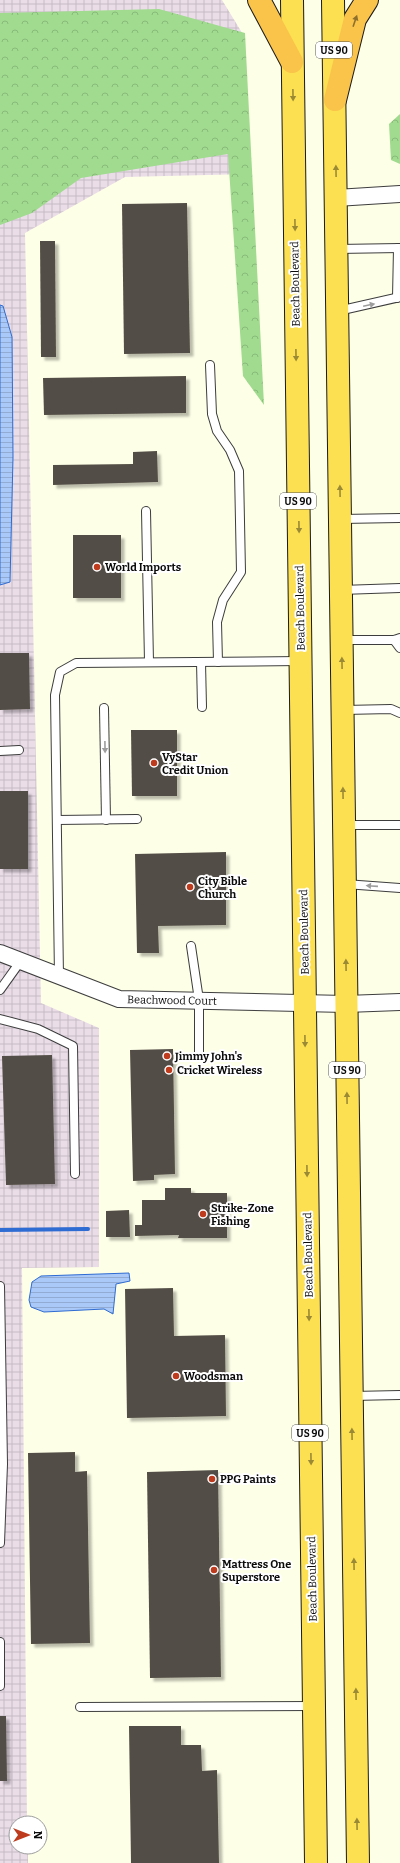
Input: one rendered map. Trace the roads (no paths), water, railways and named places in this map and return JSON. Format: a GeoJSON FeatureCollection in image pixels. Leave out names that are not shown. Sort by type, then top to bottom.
{"type":"FeatureCollection","features":[{"type":"Feature","properties":{"kind":"highway"},"geometry":{"type":"LineString","coordinates":[[259,0],[292,62]]}},
{"type":"Feature","properties":{"kind":"highway","name":"Beach Boulevard"},"geometry":{"type":"LineString","coordinates":[[292,0],[316,1863]]}},
{"type":"Feature","properties":{"kind":"highway","name":"US 90"},"geometry":{"type":"LineString","coordinates":[[334,0],[358,1863]]}},
{"type":"Feature","properties":{"kind":"highway"},"geometry":{"type":"LineString","coordinates":[[335,100],[355,18],[367,0]]}},
{"type":"Feature","properties":{"kind":"street"},"geometry":{"type":"LineString","coordinates":[[336,198],[400,194]]}},
{"type":"Feature","properties":{"kind":"street","name":"Beachwood Court"},"geometry":{"type":"LineString","coordinates":[[0,954],[119,999],[346,1004],[400,1002]]}},
{"type":"Feature","properties":{"kind":"lane"},"geometry":{"type":"LineString","coordinates":[[337,249],[399,248],[399,298],[338,311]]}},
{"type":"Feature","properties":{"kind":"lane"},"geometry":{"type":"LineString","coordinates":[[210,365],[212,414],[217,430],[230,450],[239,471],[240,572],[223,600],[217,622],[218,662]]}},
{"type":"Feature","properties":{"kind":"lane"},"geometry":{"type":"LineString","coordinates":[[146,511],[149,662]]}},
{"type":"Feature","properties":{"kind":"lane"},"geometry":{"type":"LineString","coordinates":[[340,518],[400,518]]}},
{"type":"Feature","properties":{"kind":"lane"},"geometry":{"type":"LineString","coordinates":[[341,590],[400,588]]}},
{"type":"Feature","properties":{"kind":"lane"},"geometry":{"type":"LineString","coordinates":[[342,640],[397,639],[400,648]]}},
{"type":"Feature","properties":{"kind":"lane"},"geometry":{"type":"LineString","coordinates":[[59,977],[55,695],[60,672],[76,663],[300,661]]}},
{"type":"Feature","properties":{"kind":"lane"},"geometry":{"type":"LineString","coordinates":[[201,662],[202,707]]}},
{"type":"Feature","properties":{"kind":"lane"},"geometry":{"type":"LineString","coordinates":[[104,708],[106,820]]}},
{"type":"Feature","properties":{"kind":"lane"},"geometry":{"type":"LineString","coordinates":[[342,710],[392,709],[400,713]]}},
{"type":"Feature","properties":{"kind":"lane"},"geometry":{"type":"LineString","coordinates":[[0,751],[19,750]]}},
{"type":"Feature","properties":{"kind":"lane"},"geometry":{"type":"LineString","coordinates":[[57,820],[136,820]]}},
{"type":"Feature","properties":{"kind":"lane"},"geometry":{"type":"LineString","coordinates":[[344,825],[400,825]]}},
{"type":"Feature","properties":{"kind":"lane"},"geometry":{"type":"LineString","coordinates":[[345,884],[400,888]]}},
{"type":"Feature","properties":{"kind":"lane"},"geometry":{"type":"LineString","coordinates":[[190,946],[199,1000],[199,1056]]}},
{"type":"Feature","properties":{"kind":"lane"},"geometry":{"type":"LineString","coordinates":[[0,990],[20,962]]}},
{"type":"Feature","properties":{"kind":"lane"},"geometry":{"type":"LineString","coordinates":[[0,1020],[38,1029],[73,1046],[74,1174]]}},
{"type":"Feature","properties":{"kind":"lane"},"geometry":{"type":"LineString","coordinates":[[0,1286],[1,1417],[3,1464],[0,1543]]}},
{"type":"Feature","properties":{"kind":"lane"},"geometry":{"type":"LineString","coordinates":[[352,1396],[400,1395]]}},
{"type":"Feature","properties":{"kind":"lane"},"geometry":{"type":"LineString","coordinates":[[0,1642],[0,1686]]}},
{"type":"Feature","properties":{"kind":"lane"},"geometry":{"type":"LineString","coordinates":[[80,1707],[314,1706]]}},
{"type":"Feature","properties":{"kind":"water"},"geometry":{"type":"Polygon","coordinates":[[[0,305],[3,306],[12,337],[13,457],[10,582],[0,585],[0,305]]]}},
{"type":"Feature","properties":{"kind":"water"},"geometry":{"type":"Polygon","coordinates":[[[129,1273],[130,1281],[116,1284],[113,1314],[104,1309],[44,1312],[31,1307],[29,1300],[32,1282],[41,1276],[129,1273]]]}},
{"type":"Feature","properties":{"kind":"waterway"},"geometry":{"type":"LineString","coordinates":[[0,1230],[88,1229]]}},
{"type":"Feature","properties":{"kind":"place","name":"World Imports"},"geometry":{"type":"Point","coordinates":[97,567]}},
{"type":"Feature","properties":{"kind":"place","name":"VyStar Credit Union"},"geometry":{"type":"Point","coordinates":[154,763]}},
{"type":"Feature","properties":{"kind":"place","name":"City Bible Church"},"geometry":{"type":"Point","coordinates":[190,887]}},
{"type":"Feature","properties":{"kind":"place","name":"Jimmy John's"},"geometry":{"type":"Point","coordinates":[167,1056]}},
{"type":"Feature","properties":{"kind":"place","name":"Cricket Wireless"},"geometry":{"type":"Point","coordinates":[169,1070]}},
{"type":"Feature","properties":{"kind":"place","name":"Strike-Zone Fishing"},"geometry":{"type":"Point","coordinates":[203,1214]}},
{"type":"Feature","properties":{"kind":"place","name":"Woodsman"},"geometry":{"type":"Point","coordinates":[176,1376]}},
{"type":"Feature","properties":{"kind":"place","name":"PPG Paints"},"geometry":{"type":"Point","coordinates":[212,1479]}},
{"type":"Feature","properties":{"kind":"place","name":"Mattress One Superstore"},"geometry":{"type":"Point","coordinates":[214,1570]}}]}
